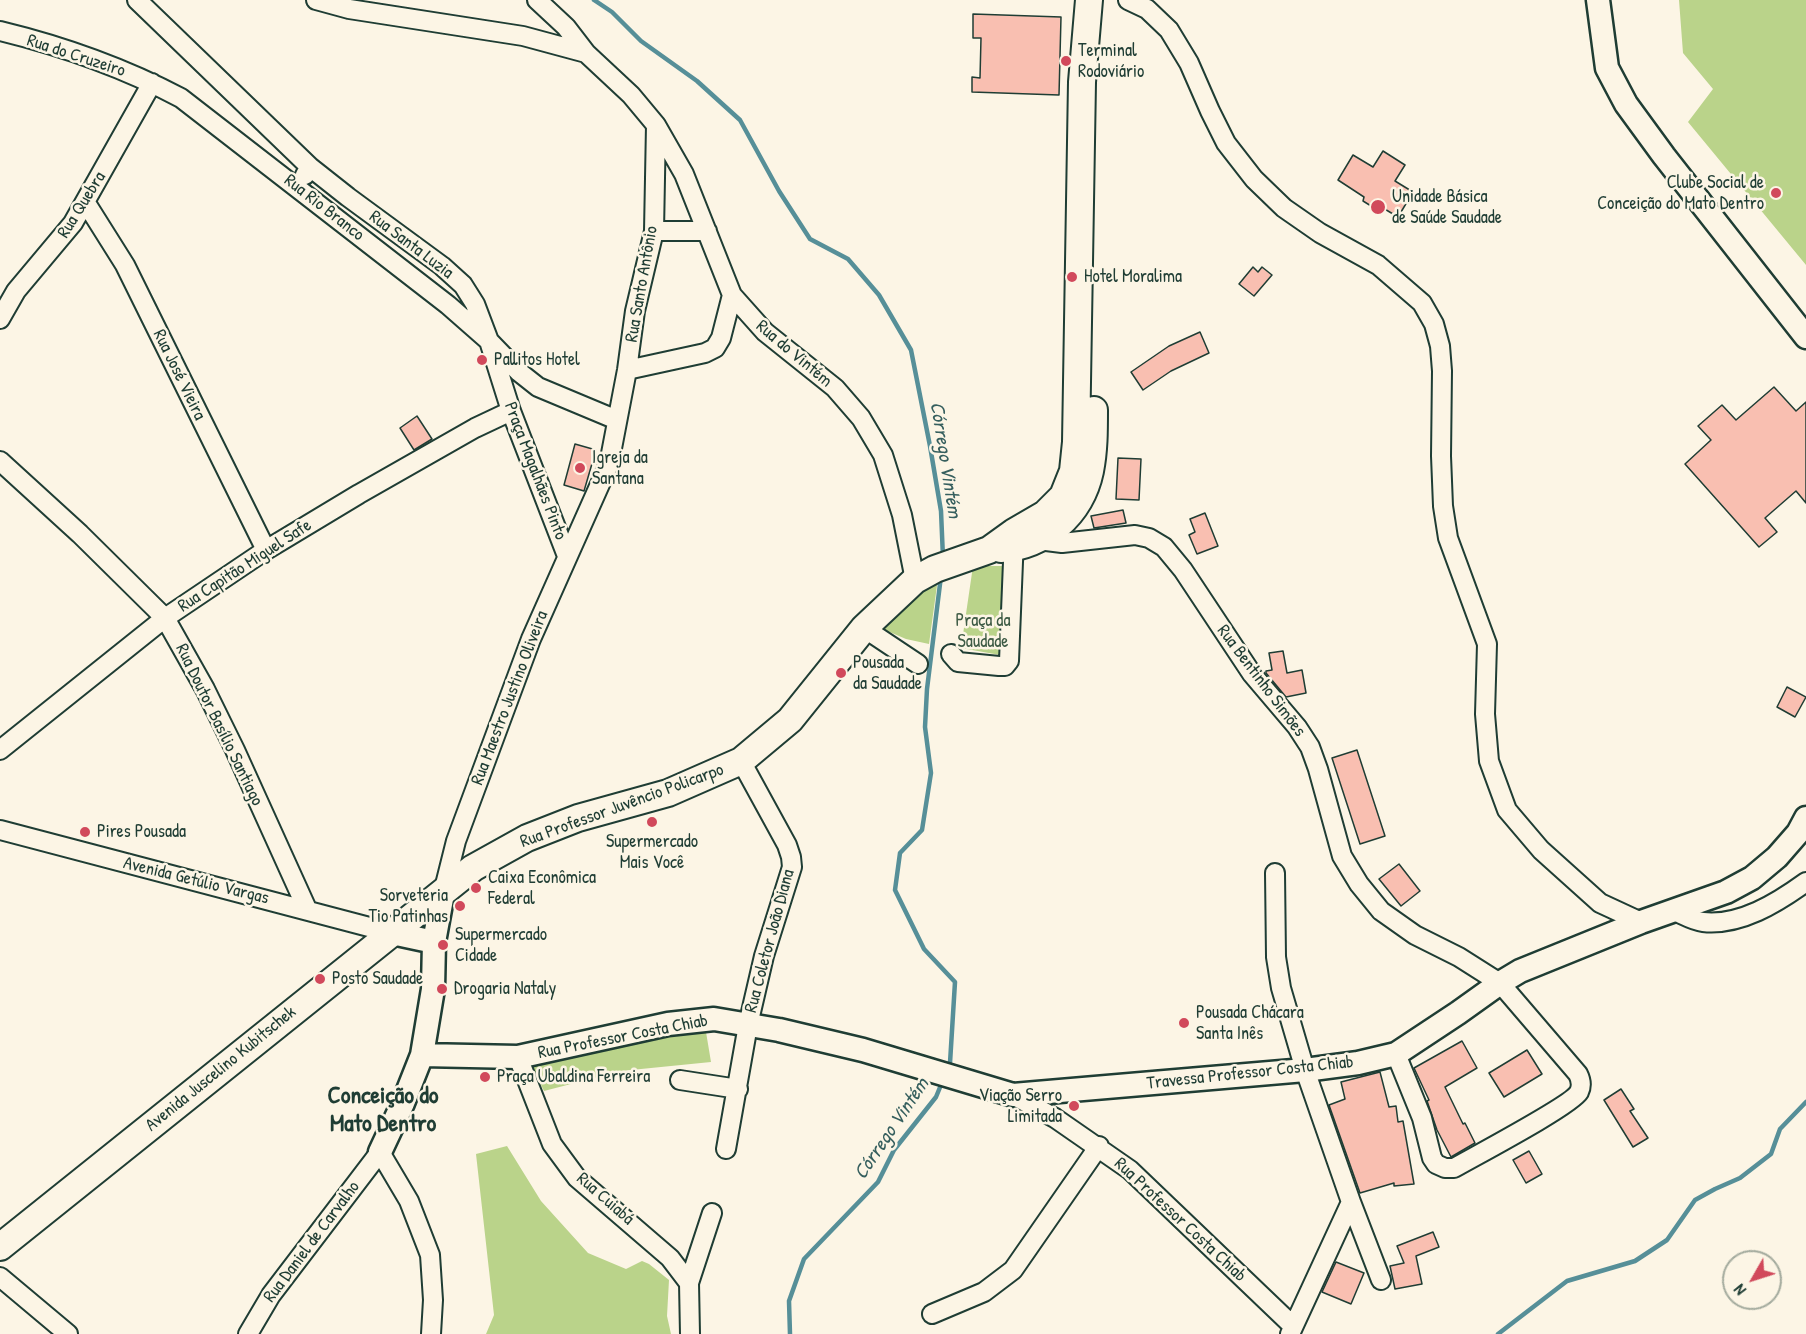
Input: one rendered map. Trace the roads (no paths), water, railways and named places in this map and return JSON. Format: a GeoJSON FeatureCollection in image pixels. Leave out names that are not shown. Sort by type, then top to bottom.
{"type":"FeatureCollection","features":[{"type":"Feature","properties":{"kind":"main road"},"geometry":{"type":"LineString","coordinates":[[1089,0],[1082,82],[1089,147]]}},
{"type":"Feature","properties":{"kind":"main road"},"geometry":{"type":"LineString","coordinates":[[864,628],[936,570],[1023,540],[1063,496],[1073,471],[1089,147],[1102,0]]}},
{"type":"Feature","properties":{"kind":"main road","name":"Rua Professor Juvêncio Policarpo"},"geometry":{"type":"LineString","coordinates":[[443,893],[474,868],[527,838],[578,819],[668,793],[741,761],[790,720],[864,628]]}},
{"type":"Feature","properties":{"kind":"main road","name":"Avenida Juscelino Kubitschek"},"geometry":{"type":"LineString","coordinates":[[0,1247],[443,893]]}},
{"type":"Feature","properties":{"kind":"street","name":"Rua Santa Luzia"},"geometry":{"type":"LineString","coordinates":[[137,0],[310,167],[442,266],[463,285],[475,304],[489,341]]}},
{"type":"Feature","properties":{"kind":"street","name":"Rua do Vintém"},"geometry":{"type":"LineString","coordinates":[[316,0],[349,9],[523,36],[586,53]]}},
{"type":"Feature","properties":{"kind":"street","name":"Rua do Vintém"},"geometry":{"type":"LineString","coordinates":[[537,0],[566,27],[586,53],[631,95],[656,125],[684,174],[732,296],[765,332],[835,388],[861,418],[883,455],[902,515],[936,570]]}},
{"type":"Feature","properties":{"kind":"street"},"geometry":{"type":"LineString","coordinates":[[1128,0],[1147,9],[1169,30],[1189,63],[1226,142],[1254,179],[1284,208],[1320,233],[1385,271],[1422,303],[1434,324],[1440,346],[1442,371],[1443,506],[1448,538],[1487,644],[1485,714],[1488,761],[1507,810],[1541,850],[1600,903],[1641,922]]}},
{"type":"Feature","properties":{"kind":"street"},"geometry":{"type":"LineString","coordinates":[[1598,0],[1607,68],[1626,104],[1806,338]]}},
{"type":"Feature","properties":{"kind":"street","name":"Rua do Cruzeiro"},"geometry":{"type":"LineString","coordinates":[[0,31],[110,65],[152,83]]}},
{"type":"Feature","properties":{"kind":"street","name":"Rua Rio Branco"},"geometry":{"type":"LineString","coordinates":[[152,83],[181,98],[448,304],[489,341]]}},
{"type":"Feature","properties":{"kind":"street","name":"Rua Quebra"},"geometry":{"type":"LineString","coordinates":[[0,319],[16,291],[61,240],[86,202],[152,83]]}},
{"type":"Feature","properties":{"kind":"street","name":"Rua Santo Antônio"},"geometry":{"type":"LineString","coordinates":[[617,420],[635,311],[654,231],[656,125]]}},
{"type":"Feature","properties":{"kind":"street"},"geometry":{"type":"LineString","coordinates":[[297,187],[310,167]]}},
{"type":"Feature","properties":{"kind":"street","name":"Rua José Vieira"},"geometry":{"type":"LineString","coordinates":[[86,202],[125,265],[266,550]]}},
{"type":"Feature","properties":{"kind":"street"},"geometry":{"type":"LineString","coordinates":[[654,231],[707,231]]}},
{"type":"Feature","properties":{"kind":"street","name":"Rua Santo Antônio"},"geometry":{"type":"LineString","coordinates":[[627,370],[705,353],[715,348],[721,338],[732,296]]}},
{"type":"Feature","properties":{"kind":"street","name":"Praça Magalhães Pinto"},"geometry":{"type":"LineString","coordinates":[[489,341],[511,411],[567,556]]}},
{"type":"Feature","properties":{"kind":"street","name":"Praça Magalhães Pinto"},"geometry":{"type":"LineString","coordinates":[[489,341],[519,372],[538,387],[617,420],[609,464],[567,556]]}},
{"type":"Feature","properties":{"kind":"street","name":"Rua Capitão Miguel Safe"},"geometry":{"type":"LineString","coordinates":[[0,750],[165,618],[266,550],[358,494],[475,428],[511,411]]}},
{"type":"Feature","properties":{"kind":"street","name":"Rua Doutor Basílio Santiago"},"geometry":{"type":"LineString","coordinates":[[0,461],[80,534],[165,618],[205,689],[235,750],[307,909]]}},
{"type":"Feature","properties":{"kind":"street","name":"Rua Bentinho Simões"},"geometry":{"type":"LineString","coordinates":[[1023,540],[1062,543],[1135,535],[1149,538],[1164,548],[1182,570],[1252,674],[1310,747],[1342,856],[1359,885],[1381,911],[1414,935],[1459,957],[1500,983],[1578,1074],[1581,1082],[1580,1091],[1454,1168],[1445,1168],[1436,1164],[1432,1158],[1422,1118],[1396,1054]]}},
{"type":"Feature","properties":{"kind":"street"},"geometry":{"type":"LineString","coordinates":[[951,654],[958,662],[1005,666],[1009,661],[1023,540]]}},
{"type":"Feature","properties":{"kind":"street","name":"Rua Maestro Justino Oliveira"},"geometry":{"type":"LineString","coordinates":[[443,893],[456,841],[531,639],[567,556]]}},
{"type":"Feature","properties":{"kind":"street"},"geometry":{"type":"LineString","coordinates":[[864,628],[918,664]]}},
{"type":"Feature","properties":{"kind":"street","name":"Rua Coletor João Diana"},"geometry":{"type":"LineString","coordinates":[[726,1149],[748,1025],[764,956],[792,867],[786,845],[741,761]]}},
{"type":"Feature","properties":{"kind":"street","name":"Travessa Professor Costa Chiab"},"geometry":{"type":"LineString","coordinates":[[1013,1095],[1305,1070],[1358,1063],[1396,1054],[1500,983],[1549,959],[1672,910],[1726,892],[1752,878],[1777,857],[1798,833],[1806,818]]}},
{"type":"Feature","properties":{"kind":"street","name":"Avenida Getúlio Vargas"},"geometry":{"type":"LineString","coordinates":[[0,830],[392,933]]}},
{"type":"Feature","properties":{"kind":"street"},"geometry":{"type":"LineString","coordinates":[[1275,873],[1276,957],[1281,988],[1305,1070],[1381,1280]]}},
{"type":"Feature","properties":{"kind":"street"},"geometry":{"type":"LineString","coordinates":[[1672,910],[1700,922],[1724,922],[1772,904],[1806,882]]}},
{"type":"Feature","properties":{"kind":"street"},"geometry":{"type":"LineString","coordinates":[[431,1334],[433,1300],[430,1256],[409,1201],[380,1152],[422,1055],[433,989],[434,942],[443,893]]}},
{"type":"Feature","properties":{"kind":"street"},"geometry":{"type":"LineString","coordinates":[[392,933],[434,942]]}},
{"type":"Feature","properties":{"kind":"street","name":"Rua Professor Costa Chiab"},"geometry":{"type":"LineString","coordinates":[[518,1057],[668,1024],[714,1019],[846,1046],[1013,1095],[1055,1118],[1130,1170],[1291,1330],[1351,1202]]}},
{"type":"Feature","properties":{"kind":"street"},"geometry":{"type":"LineString","coordinates":[[422,1055],[518,1057]]}},
{"type":"Feature","properties":{"kind":"street","name":"Rua Cuiabá"},"geometry":{"type":"LineString","coordinates":[[518,1057],[552,1144],[577,1178],[670,1258],[689,1283]]}},
{"type":"Feature","properties":{"kind":"street"},"geometry":{"type":"LineString","coordinates":[[680,1080],[738,1089]]}},
{"type":"Feature","properties":{"kind":"street"},"geometry":{"type":"LineString","coordinates":[[932,1314],[984,1292],[1013,1270],[1098,1146]]}},
{"type":"Feature","properties":{"kind":"street","name":"Rua Daniel de Carvalho"},"geometry":{"type":"LineString","coordinates":[[248,1334],[271,1295],[380,1152]]}},
{"type":"Feature","properties":{"kind":"street"},"geometry":{"type":"LineString","coordinates":[[690,1334],[689,1283],[712,1213]]}},
{"type":"Feature","properties":{"kind":"street"},"geometry":{"type":"LineString","coordinates":[[0,1277],[68,1334]]}},
{"type":"Feature","properties":{"kind":"waterway","name":"Córrego Vintém"},"geometry":{"type":"LineString","coordinates":[[594,0],[612,12],[641,41],[697,81],[740,120],[779,191],[810,239],[848,259],[879,295],[911,350],[941,511],[943,558]]}},
{"type":"Feature","properties":{"kind":"waterway","name":"Córrego Vintém"},"geometry":{"type":"LineString","coordinates":[[941,576],[927,689],[925,727],[931,773],[922,830],[900,853],[895,890],[924,949],[955,982],[950,1063],[947,1070]]}},
{"type":"Feature","properties":{"kind":"waterway","name":"Córrego Vintém"},"geometry":{"type":"LineString","coordinates":[[790,1334],[789,1301],[804,1259],[878,1182],[894,1150],[936,1097],[943,1080]]}},
{"type":"Feature","properties":{"kind":"waterway"},"geometry":{"type":"LineString","coordinates":[[1498,1334],[1567,1281],[1635,1261],[1667,1240],[1695,1200],[1740,1178],[1771,1154],[1780,1129],[1806,1102]]}},
{"type":"Feature","properties":{"kind":"place","name":"Terminal Rodoviário"},"geometry":{"type":"Point","coordinates":[1066,61]}},
{"type":"Feature","properties":{"kind":"place","name":"Clube Social de Conceição do Mato Dentro"},"geometry":{"type":"Point","coordinates":[1776,193]}},
{"type":"Feature","properties":{"kind":"place","name":"Unidade Básica de Saúde Saudade"},"geometry":{"type":"Point","coordinates":[1378,207]}},
{"type":"Feature","properties":{"kind":"place","name":"Hotel Moralima"},"geometry":{"type":"Point","coordinates":[1072,277]}},
{"type":"Feature","properties":{"kind":"place","name":"Pallitos Hotel"},"geometry":{"type":"Point","coordinates":[482,360]}},
{"type":"Feature","properties":{"kind":"place","name":"Igreja da Santana"},"geometry":{"type":"Point","coordinates":[580,468]}},
{"type":"Feature","properties":{"kind":"place","name":"Pousada da Saudade"},"geometry":{"type":"Point","coordinates":[841,673]}},
{"type":"Feature","properties":{"kind":"place","name":"Supermercado Mais Você"},"geometry":{"type":"Point","coordinates":[652,822]}},
{"type":"Feature","properties":{"kind":"place","name":"Pires Pousada"},"geometry":{"type":"Point","coordinates":[85,832]}},
{"type":"Feature","properties":{"kind":"place","name":"Caixa Econômica Federal"},"geometry":{"type":"Point","coordinates":[476,888]}},
{"type":"Feature","properties":{"kind":"place","name":"Sorveteria Tio Patinhas"},"geometry":{"type":"Point","coordinates":[460,906]}},
{"type":"Feature","properties":{"kind":"place","name":"Supermercado Cidade"},"geometry":{"type":"Point","coordinates":[443,945]}},
{"type":"Feature","properties":{"kind":"place","name":"Posto Saudade"},"geometry":{"type":"Point","coordinates":[320,979]}},
{"type":"Feature","properties":{"kind":"place","name":"Drogaria Nataly"},"geometry":{"type":"Point","coordinates":[442,989]}},
{"type":"Feature","properties":{"kind":"place","name":"Pousada Chácara Santa Inês"},"geometry":{"type":"Point","coordinates":[1184,1023]}},
{"type":"Feature","properties":{"kind":"place","name":"Praça Ubaldina Ferreira"},"geometry":{"type":"Point","coordinates":[485,1077]}},
{"type":"Feature","properties":{"kind":"place","name":"Viação Serro Limitada"},"geometry":{"type":"Point","coordinates":[1074,1106]}},
{"type":"Feature","properties":{"kind":"district","name":"Conceição do Mato Dentro"},"geometry":{"type":"Point","coordinates":[383,1111]}},
{"type":"Feature","properties":{"kind":"park label","name":"Praça da Saudade"},"geometry":{"type":"Point","coordinates":[983,631]}}]}
